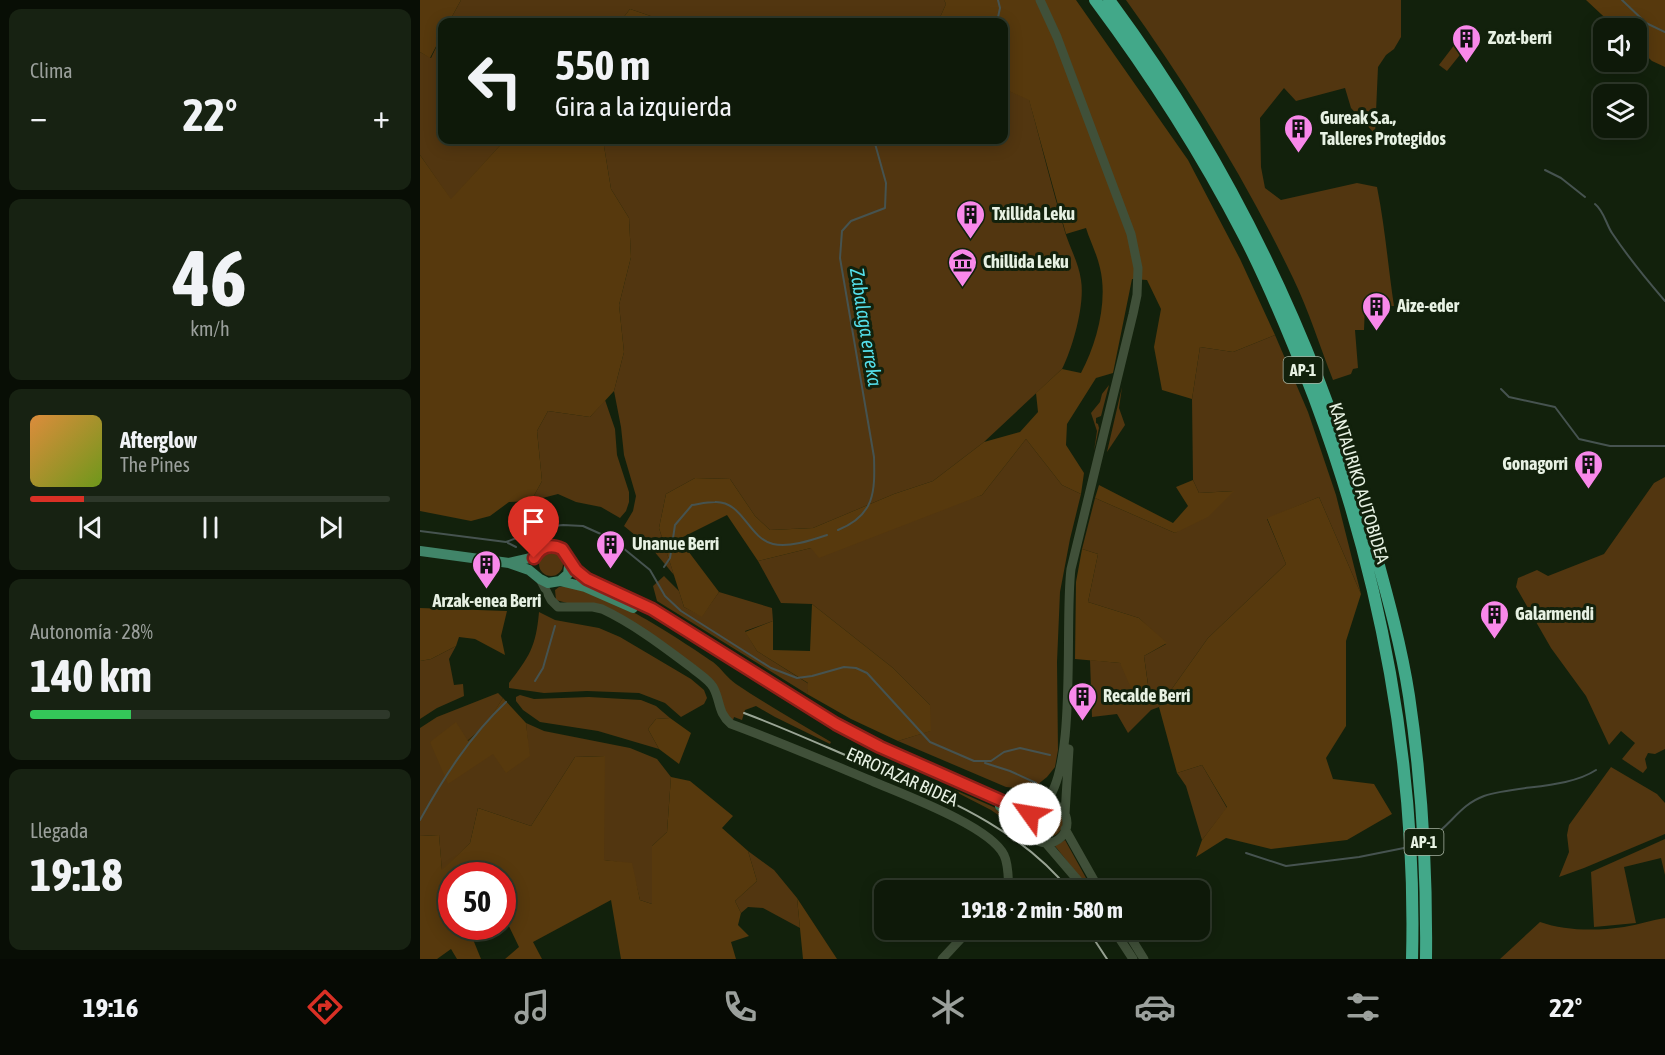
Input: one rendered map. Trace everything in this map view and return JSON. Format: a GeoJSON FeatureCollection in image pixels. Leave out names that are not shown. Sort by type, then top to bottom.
{"type":"FeatureCollection","features":[{"type":"Feature","properties":{"kind":"highway","name":"KANTAURIKO AUTOBIDEA"},"geometry":{"type":"LineString","coordinates":[[1095,0],[1162,94],[1222,197],[1266,281],[1299,358],[1351,506],[1386,646],[1405,782],[1413,907],[1412,959]]}},
{"type":"Feature","properties":{"kind":"highway","name":"KANTAURIKO AUTOBIDEA"},"geometry":{"type":"LineString","coordinates":[[1109,0],[1172,89],[1254,232],[1310,354],[1336,424],[1386,589],[1409,695],[1418,777],[1426,908],[1426,959]]}},
{"type":"Feature","properties":{"kind":"main road"},"geometry":{"type":"LineString","coordinates":[[1028,824],[1030,814],[1052,794],[1059,776],[1066,725],[1071,569],[1133,314],[1137,296],[1138,268],[1123,212],[1058,36],[1040,0]]}},
{"type":"Feature","properties":{"kind":"main road"},"geometry":{"type":"LineString","coordinates":[[508,563],[530,558],[541,549],[552,546],[562,549],[576,570],[587,579],[652,609],[852,733],[1009,804],[1056,805],[1065,814]]}},
{"type":"Feature","properties":{"kind":"main road"},"geometry":{"type":"LineString","coordinates":[[420,551],[508,563],[529,570],[548,583],[558,582],[585,586],[642,612],[807,715],[844,735],[1010,810],[1028,824],[1035,838],[1045,842],[1078,880]]}},
{"type":"Feature","properties":{"kind":"main road"},"geometry":{"type":"LineString","coordinates":[[537,553],[533,566],[550,596],[558,582],[570,569],[570,559]]}},
{"type":"Feature","properties":{"kind":"main road","name":"ERROTAZAR BIDEA"},"geometry":{"type":"LineString","coordinates":[[550,596],[558,607],[602,609],[653,639],[713,687],[724,718],[731,724],[786,744],[946,813],[983,835],[1004,854],[1008,880]]}},
{"type":"Feature","properties":{"kind":"main road"},"geometry":{"type":"LineString","coordinates":[[1045,842],[1061,837],[1067,820],[1065,814],[1069,753],[1066,725]]}},
{"type":"Feature","properties":{"kind":"main road"},"geometry":{"type":"LineString","coordinates":[[1065,829],[1094,880]]}},
{"type":"Feature","properties":{"kind":"main road"},"geometry":{"type":"LineString","coordinates":[[942,959],[960,940]]}},
{"type":"Feature","properties":{"kind":"main road"},"geometry":{"type":"LineString","coordinates":[[1121,940],[1133,959]]}},
{"type":"Feature","properties":{"kind":"main road"},"geometry":{"type":"LineString","coordinates":[[1132,940],[1144,959]]}},
{"type":"Feature","properties":{"kind":"shaded area"},"geometry":{"type":"Polygon","coordinates":[[[420,0],[461,0],[451,18],[438,18],[438,43],[430,58],[420,52],[420,0]]]}},
{"type":"Feature","properties":{"kind":"shaded area"},"geometry":{"type":"Polygon","coordinates":[[[461,0],[944,0],[946,4],[940,18],[656,18],[630,9],[623,18],[451,18],[461,0]]]}},
{"type":"Feature","properties":{"kind":"shaded area"},"geometry":{"type":"Polygon","coordinates":[[[944,0],[1076,0],[1188,160],[1240,259],[1275,335],[1233,352],[1200,347],[1192,399],[1162,390],[1154,347],[1161,309],[1147,280],[1132,279],[1113,373],[1096,378],[1067,424],[1066,445],[1084,473],[1081,494],[1062,485],[1026,439],[982,495],[819,558],[811,548],[758,561],[727,515],[679,539],[719,592],[702,617],[684,607],[659,528],[666,494],[695,478],[730,479],[755,516],[770,530],[813,528],[894,494],[933,481],[984,442],[1020,432],[1038,412],[1036,393],[1062,369],[1081,373],[1092,349],[1102,308],[1103,294],[1099,263],[1086,228],[1066,234],[1029,100],[1008,91],[1008,18],[940,18],[946,4],[944,0]]]}},
{"type":"Feature","properties":{"kind":"shaded area"},"geometry":{"type":"Polygon","coordinates":[[[1126,0],[1401,0],[1401,37],[1378,67],[1375,134],[1351,108],[1345,88],[1296,101],[1284,88],[1260,118],[1261,167],[1265,188],[1281,200],[1357,183],[1377,187],[1394,306],[1365,306],[1364,330],[1355,330],[1358,368],[1353,369],[1351,374],[1333,380],[1299,291],[1256,206],[1194,101],[1126,0]]]}},
{"type":"Feature","properties":{"kind":"shaded area"},"geometry":{"type":"Polygon","coordinates":[[[1586,0],[1665,0],[1665,67],[1647,56],[1647,18],[1605,18],[1586,0]]]}},
{"type":"Feature","properties":{"kind":"shaded area"},"geometry":{"type":"Polygon","coordinates":[[[630,9],[656,18],[623,18],[630,9]]]}},
{"type":"Feature","properties":{"kind":"shaded area"},"geometry":{"type":"Polygon","coordinates":[[[438,43],[438,144],[501,144],[451,200],[420,155],[420,52],[431,58],[438,43]]]}},
{"type":"Feature","properties":{"kind":"shaded area"},"geometry":{"type":"Polygon","coordinates":[[[1455,44],[1463,51],[1447,71],[1439,65],[1455,44]]]}},
{"type":"Feature","properties":{"kind":"shaded area"},"geometry":{"type":"Polygon","coordinates":[[[1008,91],[1029,99],[1065,232],[1080,274],[1082,290],[1080,313],[1074,338],[1062,369],[984,442],[933,481],[894,494],[813,528],[770,530],[755,516],[730,479],[695,478],[666,494],[659,528],[674,575],[653,550],[624,526],[633,511],[636,496],[624,455],[614,391],[624,352],[619,305],[631,257],[629,218],[611,189],[605,144],[1008,144],[1008,91]]]}},
{"type":"Feature","properties":{"kind":"shaded area"},"geometry":{"type":"Polygon","coordinates":[[[501,144],[605,144],[611,189],[629,218],[631,257],[619,305],[624,352],[614,391],[590,417],[548,411],[537,431],[542,481],[531,501],[509,502],[490,516],[471,521],[420,511],[420,155],[451,199],[501,144]]]}},
{"type":"Feature","properties":{"kind":"shaded area"},"geometry":{"type":"Polygon","coordinates":[[[1275,335],[1308,412],[1336,495],[1361,594],[1319,497],[1267,519],[1286,564],[1208,638],[1159,707],[1151,710],[1128,733],[1117,714],[1092,717],[1090,660],[1120,663],[1148,684],[1144,656],[1166,644],[1139,618],[1088,602],[1098,554],[1082,549],[1095,498],[1175,533],[1233,491],[1199,493],[1193,480],[1192,399],[1200,347],[1233,352],[1275,335]]]}},
{"type":"Feature","properties":{"kind":"shaded area"},"geometry":{"type":"Polygon","coordinates":[[[1109,385],[1101,416],[1096,418],[1099,428],[1094,451],[1097,431],[1091,413],[1109,385]]]}},
{"type":"Feature","properties":{"kind":"shaded area"},"geometry":{"type":"Polygon","coordinates":[[[1122,387],[1119,408],[1125,425],[1107,452],[1122,387]]]}},
{"type":"Feature","properties":{"kind":"shaded area"},"geometry":{"type":"Polygon","coordinates":[[[605,400],[615,429],[617,455],[629,492],[626,511],[620,518],[601,507],[576,502],[558,494],[531,501],[542,481],[537,431],[548,411],[590,417],[605,400]]]}},
{"type":"Feature","properties":{"kind":"shaded area"},"geometry":{"type":"Polygon","coordinates":[[[1026,439],[1062,485],[1081,494],[1060,592],[1057,662],[1058,750],[1055,767],[1037,785],[1025,789],[1006,787],[898,741],[930,731],[930,705],[893,668],[812,604],[781,603],[758,561],[811,548],[982,495],[1026,439]]]}},
{"type":"Feature","properties":{"kind":"shaded area"},"geometry":{"type":"Polygon","coordinates":[[[1665,477],[1665,749],[1655,754],[1648,753],[1645,759],[1647,768],[1643,773],[1622,759],[1635,743],[1621,731],[1609,745],[1586,696],[1551,648],[1516,587],[1518,578],[1537,570],[1548,576],[1604,554],[1654,483],[1665,477]]]}},
{"type":"Feature","properties":{"kind":"shaded area"},"geometry":{"type":"Polygon","coordinates":[[[1193,480],[1199,493],[1234,491],[1208,517],[1175,533],[1095,498],[1099,485],[1173,523],[1188,506],[1176,487],[1193,480]]]}},
{"type":"Feature","properties":{"kind":"shaded area"},"geometry":{"type":"Polygon","coordinates":[[[1319,497],[1361,594],[1346,641],[1346,726],[1326,758],[1333,779],[1374,784],[1392,814],[1347,840],[1271,849],[1226,838],[1196,857],[1202,840],[1227,807],[1202,765],[1177,773],[1159,707],[1208,638],[1286,564],[1267,518],[1319,497]]]}},
{"type":"Feature","properties":{"kind":"shaded area"},"geometry":{"type":"Polygon","coordinates":[[[1082,549],[1098,554],[1088,602],[1139,618],[1167,643],[1144,656],[1148,685],[1131,688],[1120,663],[1075,659],[1076,582],[1082,549]]]}},
{"type":"Feature","properties":{"kind":"shaded area"},"geometry":{"type":"Polygon","coordinates":[[[551,552],[559,556],[563,564],[559,572],[551,576],[543,572],[539,564],[543,556],[551,552]]]}},
{"type":"Feature","properties":{"kind":"shaded area"},"geometry":{"type":"Polygon","coordinates":[[[664,576],[679,591],[684,607],[702,616],[719,592],[772,608],[773,621],[745,631],[757,651],[809,684],[807,694],[657,601],[653,586],[664,576]]]}},
{"type":"Feature","properties":{"kind":"shaded area"},"geometry":{"type":"Polygon","coordinates":[[[567,586],[622,606],[662,629],[713,662],[736,684],[831,742],[830,744],[756,706],[745,710],[742,720],[734,717],[733,720],[727,716],[713,682],[593,604],[567,603],[556,600],[555,590],[567,586]]]}},
{"type":"Feature","properties":{"kind":"shaded area"},"geometry":{"type":"Polygon","coordinates":[[[812,604],[893,668],[930,705],[931,731],[898,741],[851,719],[807,694],[808,683],[757,651],[745,632],[773,621],[773,650],[810,651],[812,604]]]}},
{"type":"Feature","properties":{"kind":"shaded area"},"geometry":{"type":"Polygon","coordinates":[[[420,608],[507,611],[501,636],[505,655],[475,639],[459,637],[456,646],[431,659],[420,661],[420,608]]]}},
{"type":"Feature","properties":{"kind":"shaded area"},"geometry":{"type":"Polygon","coordinates":[[[539,612],[555,620],[599,628],[620,637],[691,679],[704,690],[707,698],[704,704],[681,717],[665,703],[639,693],[587,691],[544,693],[509,688],[509,683],[530,651],[536,634],[539,612]]]}},
{"type":"Feature","properties":{"kind":"shaded area"},"geometry":{"type":"Polygon","coordinates":[[[456,646],[449,659],[454,685],[463,684],[464,696],[437,708],[420,719],[420,661],[431,659],[456,646]]]}},
{"type":"Feature","properties":{"kind":"shaded area"},"geometry":{"type":"Polygon","coordinates":[[[498,693],[503,698],[486,725],[467,741],[430,742],[493,754],[529,756],[526,723],[544,731],[630,748],[657,759],[671,777],[667,832],[652,846],[652,904],[640,900],[631,864],[604,860],[604,756],[575,757],[531,826],[478,808],[470,843],[451,862],[441,862],[439,835],[420,836],[420,728],[437,717],[498,693]]]}},
{"type":"Feature","properties":{"kind":"shaded area"},"geometry":{"type":"Polygon","coordinates":[[[520,695],[534,699],[589,697],[641,700],[656,706],[670,718],[656,719],[648,729],[659,749],[598,731],[540,722],[523,710],[516,701],[516,697],[520,695]]]}},
{"type":"Feature","properties":{"kind":"shaded area"},"geometry":{"type":"Polygon","coordinates":[[[503,698],[526,723],[530,756],[506,773],[493,754],[448,784],[430,742],[456,722],[468,741],[486,724],[503,698]]]}},
{"type":"Feature","properties":{"kind":"shaded area"},"geometry":{"type":"Polygon","coordinates":[[[670,718],[691,733],[679,764],[659,749],[648,729],[656,719],[670,718]]]}},
{"type":"Feature","properties":{"kind":"shaded area"},"geometry":{"type":"Polygon","coordinates":[[[605,756],[604,860],[632,863],[640,900],[652,904],[652,846],[667,832],[671,777],[690,781],[733,816],[722,828],[748,851],[757,881],[735,901],[741,913],[738,925],[749,936],[731,942],[736,959],[621,959],[611,900],[533,942],[542,959],[505,959],[519,947],[516,940],[516,862],[450,862],[470,843],[478,808],[531,826],[575,757],[605,756]]]}},
{"type":"Feature","properties":{"kind":"shaded area"},"geometry":{"type":"Polygon","coordinates":[[[1202,765],[1227,808],[1202,840],[1186,786],[1177,773],[1202,765]]]}},
{"type":"Feature","properties":{"kind":"shaded area"},"geometry":{"type":"Polygon","coordinates":[[[1611,767],[1657,794],[1665,803],[1665,834],[1559,877],[1569,852],[1567,835],[1569,825],[1611,767]]]}},
{"type":"Feature","properties":{"kind":"shaded area"},"geometry":{"type":"Polygon","coordinates":[[[955,790],[1014,816],[1022,822],[1026,834],[991,810],[955,790]]]}},
{"type":"Feature","properties":{"kind":"shaded area"},"geometry":{"type":"Polygon","coordinates":[[[1048,807],[1059,811],[1063,822],[1059,833],[1048,837],[1037,833],[1033,822],[1037,811],[1048,807]]]}},
{"type":"Feature","properties":{"kind":"shaded area"},"geometry":{"type":"Polygon","coordinates":[[[439,835],[441,862],[438,862],[438,940],[473,940],[481,959],[457,959],[451,949],[437,959],[420,959],[420,836],[439,835]]]}},
{"type":"Feature","properties":{"kind":"shaded area"},"geometry":{"type":"Polygon","coordinates":[[[1665,839],[1665,875],[1661,858],[1624,867],[1636,923],[1594,927],[1591,872],[1665,839]]]}},
{"type":"Feature","properties":{"kind":"shaded area"},"geometry":{"type":"Polygon","coordinates":[[[1065,840],[1087,880],[1082,880],[1055,846],[1065,840]]]}},
{"type":"Feature","properties":{"kind":"shaded area"},"geometry":{"type":"Polygon","coordinates":[[[748,851],[774,870],[797,898],[800,928],[763,908],[748,907],[741,913],[735,901],[757,881],[748,851]]]}},
{"type":"Feature","properties":{"kind":"shaded area"},"geometry":{"type":"Polygon","coordinates":[[[797,898],[837,959],[803,959],[797,898]]]}},
{"type":"Feature","properties":{"kind":"shaded area"},"geometry":{"type":"Polygon","coordinates":[[[1665,918],[1665,959],[1500,959],[1540,922],[1570,929],[1592,930],[1624,927],[1665,918]]]}},
{"type":"Feature","properties":{"kind":"waterway","name":"Zabalaga erreka"},"geometry":{"type":"LineString","coordinates":[[998,0],[1000,8],[998,18]]}},
{"type":"Feature","properties":{"kind":"waterway"},"geometry":{"type":"LineString","coordinates":[[1622,0],[1646,23],[1665,32]]}},
{"type":"Feature","properties":{"kind":"waterway","name":"Zabalaga erreka"},"geometry":{"type":"LineString","coordinates":[[838,530],[850,524],[866,510],[873,492],[874,457],[840,258],[842,231],[851,221],[885,208],[886,183],[875,144]]}},
{"type":"Feature","properties":{"kind":"waterway"},"geometry":{"type":"LineString","coordinates":[[1545,170],[1561,178],[1585,197]]}},
{"type":"Feature","properties":{"kind":"waterway"},"geometry":{"type":"LineString","coordinates":[[1595,204],[1601,210],[1624,251],[1665,301]]}},
{"type":"Feature","properties":{"kind":"waterway"},"geometry":{"type":"LineString","coordinates":[[1501,389],[1509,397],[1555,407],[1579,439],[1610,446],[1665,446]]}},
{"type":"Feature","properties":{"kind":"waterway","name":"Zabalaga erreka"},"geometry":{"type":"LineString","coordinates":[[664,567],[670,558],[675,525],[692,505],[725,503],[739,513],[757,535],[773,544],[793,544],[827,535]]}},
{"type":"Feature","properties":{"kind":"waterway"},"geometry":{"type":"LineString","coordinates":[[420,531],[506,542],[545,527],[583,526],[612,539],[650,570],[665,596],[681,611],[771,668],[797,678],[844,667],[856,668],[867,673],[930,742],[974,761],[991,761],[1004,752],[1020,748],[1050,755]]}},
{"type":"Feature","properties":{"kind":"waterway"},"geometry":{"type":"LineString","coordinates":[[508,543],[516,547]]}},
{"type":"Feature","properties":{"kind":"waterway"},"geometry":{"type":"LineString","coordinates":[[535,681],[543,668],[555,626]]}},
{"type":"Feature","properties":{"kind":"waterway"},"geometry":{"type":"LineString","coordinates":[[420,820],[458,758],[506,702]]}},
{"type":"Feature","properties":{"kind":"waterway"},"geometry":{"type":"LineString","coordinates":[[985,763],[1036,783]]}},
{"type":"Feature","properties":{"kind":"waterway"},"geometry":{"type":"LineString","coordinates":[[1429,839],[1461,810],[1484,796],[1571,781],[1596,770]]}},
{"type":"Feature","properties":{"kind":"waterway"},"geometry":{"type":"LineString","coordinates":[[1246,853],[1286,866],[1359,857],[1404,848]]}},
{"type":"Feature","properties":{"kind":"railway"},"geometry":{"type":"LineString","coordinates":[[744,713],[898,778],[978,816],[1028,849],[1060,880]]}},
{"type":"Feature","properties":{"kind":"railway"},"geometry":{"type":"LineString","coordinates":[[1095,940],[1107,959]]}},
{"type":"Feature","properties":{"kind":"place","name":"Zozt-berri"},"geometry":{"type":"Point","coordinates":[1467,64]}},
{"type":"Feature","properties":{"kind":"place","name":"Gureak S.a., Talleres Protegidos"},"geometry":{"type":"Point","coordinates":[1299,154]}},
{"type":"Feature","properties":{"kind":"place","name":"Txillida Leku"},"geometry":{"type":"Point","coordinates":[971,240]}},
{"type":"Feature","properties":{"kind":"place","name":"Chillida Leku"},"geometry":{"type":"Point","coordinates":[962,288]}},
{"type":"Feature","properties":{"kind":"place","name":"Aize-eder"},"geometry":{"type":"Point","coordinates":[1376,332]}},
{"type":"Feature","properties":{"kind":"place","name":"Gonagorri"},"geometry":{"type":"Point","coordinates":[1589,490]}},
{"type":"Feature","properties":{"kind":"place","name":"Unanue Berri"},"geometry":{"type":"Point","coordinates":[611,570]}},
{"type":"Feature","properties":{"kind":"place","name":"Arzak-enea Berri"},"geometry":{"type":"Point","coordinates":[487,590]}},
{"type":"Feature","properties":{"kind":"place","name":"Galarmendi"},"geometry":{"type":"Point","coordinates":[1494,640]}},
{"type":"Feature","properties":{"kind":"place","name":"Recalde Berri"},"geometry":{"type":"Point","coordinates":[1082,722]}},
{"type":"Feature","properties":{"kind":"route"},"geometry":{"type":"LineString","coordinates":[[534,558],[541,549],[547,546],[557,546],[567,553],[576,570],[587,579],[652,609],[836,724],[880,747],[1009,804],[1036,807],[1030,814]]}}]}
